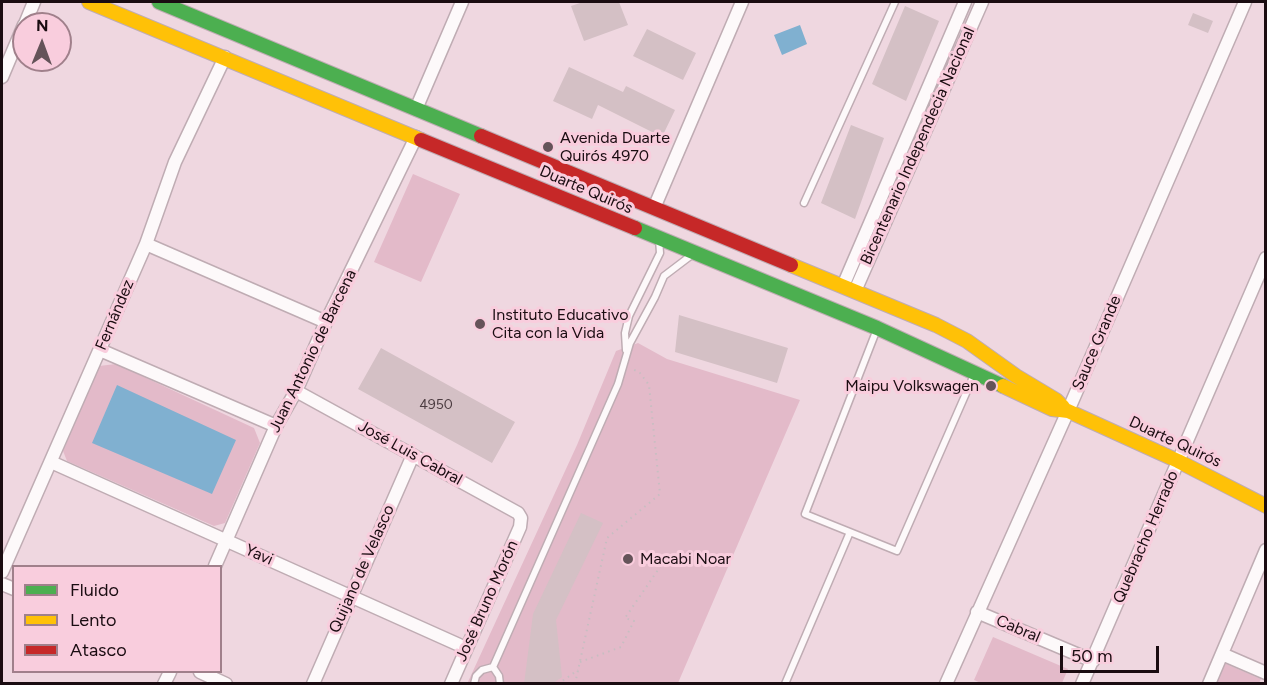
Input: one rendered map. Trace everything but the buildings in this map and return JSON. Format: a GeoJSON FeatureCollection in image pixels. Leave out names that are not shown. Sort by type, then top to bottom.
{"type":"FeatureCollection","features":[{"type":"Feature","properties":{"kind":"main road","name":"Duarte Quirós"},"geometry":{"type":"LineString","coordinates":[[89,2],[877,328],[1052,409],[1068,411],[1178,461],[1266,506]]}},
{"type":"Feature","properties":{"kind":"main road","name":"Duarte Quirós"},"geometry":{"type":"LineString","coordinates":[[159,2],[936,325],[967,341],[1016,376],[1056,400],[1068,411]]}},
{"type":"Feature","properties":{"kind":"street"},"geometry":{"type":"LineString","coordinates":[[416,109],[462,2]]}},
{"type":"Feature","properties":{"kind":"street"},"geometry":{"type":"LineString","coordinates":[[654,207],[742,2]]}},
{"type":"Feature","properties":{"kind":"street","name":"Bicentenario Independecia Nacional"},"geometry":{"type":"LineString","coordinates":[[849,288],[965,2]]}},
{"type":"Feature","properties":{"kind":"street","name":"Bicentenario Independecia Nacional"},"geometry":{"type":"LineString","coordinates":[[849,288],[982,2]]}},
{"type":"Feature","properties":{"kind":"street","name":"Sauce Grande"},"geometry":{"type":"LineString","coordinates":[[946,684],[1068,411],[1245,2]]}},
{"type":"Feature","properties":{"kind":"street"},"geometry":{"type":"LineString","coordinates":[[2,77],[12,53]]}},
{"type":"Feature","properties":{"kind":"street","name":"Fernández"},"geometry":{"type":"LineString","coordinates":[[2,572],[146,244],[175,162],[225,57]]}},
{"type":"Feature","properties":{"kind":"street","name":"Juan Antonio de Barcena"},"geometry":{"type":"LineString","coordinates":[[216,565],[276,426],[296,391],[326,322],[416,137]]}},
{"type":"Feature","properties":{"kind":"street"},"geometry":{"type":"LineString","coordinates":[[146,244],[326,322]]}},
{"type":"Feature","properties":{"kind":"street","name":"Quebracho Herrado"},"geometry":{"type":"LineString","coordinates":[[1083,684],[1266,258]]}},
{"type":"Feature","properties":{"kind":"street"},"geometry":{"type":"LineString","coordinates":[[100,350],[276,426]]}},
{"type":"Feature","properties":{"kind":"street","name":"José Luis Cabral"},"geometry":{"type":"LineString","coordinates":[[296,391],[518,513],[522,518]]}},
{"type":"Feature","properties":{"kind":"street","name":"Quijano de Velasco"},"geometry":{"type":"LineString","coordinates":[[313,684],[413,455]]}},
{"type":"Feature","properties":{"kind":"street","name":"Yavi"},"geometry":{"type":"LineString","coordinates":[[51,462],[466,648]]}},
{"type":"Feature","properties":{"kind":"street","name":"José Bruno Morón"},"geometry":{"type":"LineString","coordinates":[[451,684],[522,518]]}},
{"type":"Feature","properties":{"kind":"street"},"geometry":{"type":"LineString","coordinates":[[1209,684],[1266,550]]}},
{"type":"Feature","properties":{"kind":"street","name":"Cabral"},"geometry":{"type":"LineString","coordinates":[[978,612],[1093,660]]}},
{"type":"Feature","properties":{"kind":"street"},"geometry":{"type":"LineString","coordinates":[[1222,654],[1266,673]]}},
{"type":"Feature","properties":{"kind":"street"},"geometry":{"type":"LineString","coordinates":[[202,673],[226,684]]}},
{"type":"Feature","properties":{"kind":"lane"},"geometry":{"type":"LineString","coordinates":[[804,203],[895,2]]}},
{"type":"Feature","properties":{"kind":"lane"},"geometry":{"type":"LineString","coordinates":[[493,667],[618,384],[626,352],[624,333],[629,316],[660,253],[658,239]]}},
{"type":"Feature","properties":{"kind":"lane"},"geometry":{"type":"LineString","coordinates":[[626,352],[664,276],[694,253]]}},
{"type":"Feature","properties":{"kind":"lane"},"geometry":{"type":"LineString","coordinates":[[877,328],[805,514],[897,551],[975,373]]}},
{"type":"Feature","properties":{"kind":"lane"},"geometry":{"type":"LineString","coordinates":[[784,684],[850,532]]}},
{"type":"Feature","properties":{"kind":"lane"},"geometry":{"type":"LineString","coordinates":[[474,684],[476,675],[482,669],[493,667]]}},
{"type":"Feature","properties":{"kind":"lane"},"geometry":{"type":"LineString","coordinates":[[493,667],[500,676],[500,684]]}},
{"type":"Feature","properties":{"kind":"path"},"geometry":{"type":"LineString","coordinates":[[575,684],[607,538],[660,494],[648,385],[640,373],[624,363]]}},
{"type":"Feature","properties":{"kind":"path"},"geometry":{"type":"LineString","coordinates":[[580,663],[621,648],[634,621],[625,618],[662,564]]}},
{"type":"Feature","properties":{"kind":"path"},"geometry":{"type":"LineString","coordinates":[[558,684],[578,670]]}},
{"type":"Feature","properties":{"kind":"shaded area"},"geometry":{"type":"Polygon","coordinates":[[[413,174],[460,194],[421,282],[374,262],[413,174]]]}},
{"type":"Feature","properties":{"kind":"shaded area","name":"Macabi Noar"},"geometry":{"type":"Polygon","coordinates":[[[638,343],[667,359],[800,400],[678,683],[467,684],[577,445],[616,351],[638,343]]]}},
{"type":"Feature","properties":{"kind":"shaded area"},"geometry":{"type":"Polygon","coordinates":[[[116,364],[254,428],[260,443],[225,523],[214,526],[67,461],[63,451],[99,366],[116,364]]]}},
{"type":"Feature","properties":{"kind":"shaded area"},"geometry":{"type":"Polygon","coordinates":[[[993,637],[1068,669],[1062,683],[983,684],[974,680],[993,637]]]}},
{"type":"Feature","properties":{"kind":"shaded area"},"geometry":{"type":"Polygon","coordinates":[[[1224,663],[1261,679],[1259,683],[1215,684],[1224,663]]]}},
{"type":"Feature","properties":{"kind":"water"},"geometry":{"type":"Polygon","coordinates":[[[800,25],[807,44],[782,55],[774,35],[800,25]]]}},
{"type":"Feature","properties":{"kind":"water"},"geometry":{"type":"Polygon","coordinates":[[[117,385],[236,440],[212,494],[92,443],[117,385]]]}},
{"type":"Feature","properties":{"kind":"traffic: fast"},"geometry":{"type":"LineString","coordinates":[[159,2],[481,136]]}},
{"type":"Feature","properties":{"kind":"traffic: fast"},"geometry":{"type":"LineString","coordinates":[[635,228],[877,328],[1003,386]]}},
{"type":"Feature","properties":{"kind":"traffic: slow"},"geometry":{"type":"LineString","coordinates":[[89,2],[421,140]]}},
{"type":"Feature","properties":{"kind":"traffic: slow"},"geometry":{"type":"LineString","coordinates":[[791,265],[936,325],[967,341],[1016,376],[1056,400],[1063,407]]}},
{"type":"Feature","properties":{"kind":"traffic: slow"},"geometry":{"type":"LineString","coordinates":[[1003,386],[1052,409],[1068,411],[1178,461],[1266,506]]}},
{"type":"Feature","properties":{"kind":"traffic: jam"},"geometry":{"type":"LineString","coordinates":[[481,136],[791,265]]}},
{"type":"Feature","properties":{"kind":"traffic: jam"},"geometry":{"type":"LineString","coordinates":[[421,140],[635,228]]}},
{"type":"Feature","properties":{"kind":"place","name":"Avenida Duarte Quirós 4970"},"geometry":{"type":"Point","coordinates":[548,147]}},
{"type":"Feature","properties":{"kind":"place","name":"Instituto Educativo Cita con la Vida"},"geometry":{"type":"Point","coordinates":[480,324]}},
{"type":"Feature","properties":{"kind":"place","name":"Maipu Volkswagen"},"geometry":{"type":"Point","coordinates":[991,386]}},
{"type":"Feature","properties":{"kind":"place","name":"Macabi Noar"},"geometry":{"type":"Point","coordinates":[628,559]}}]}
